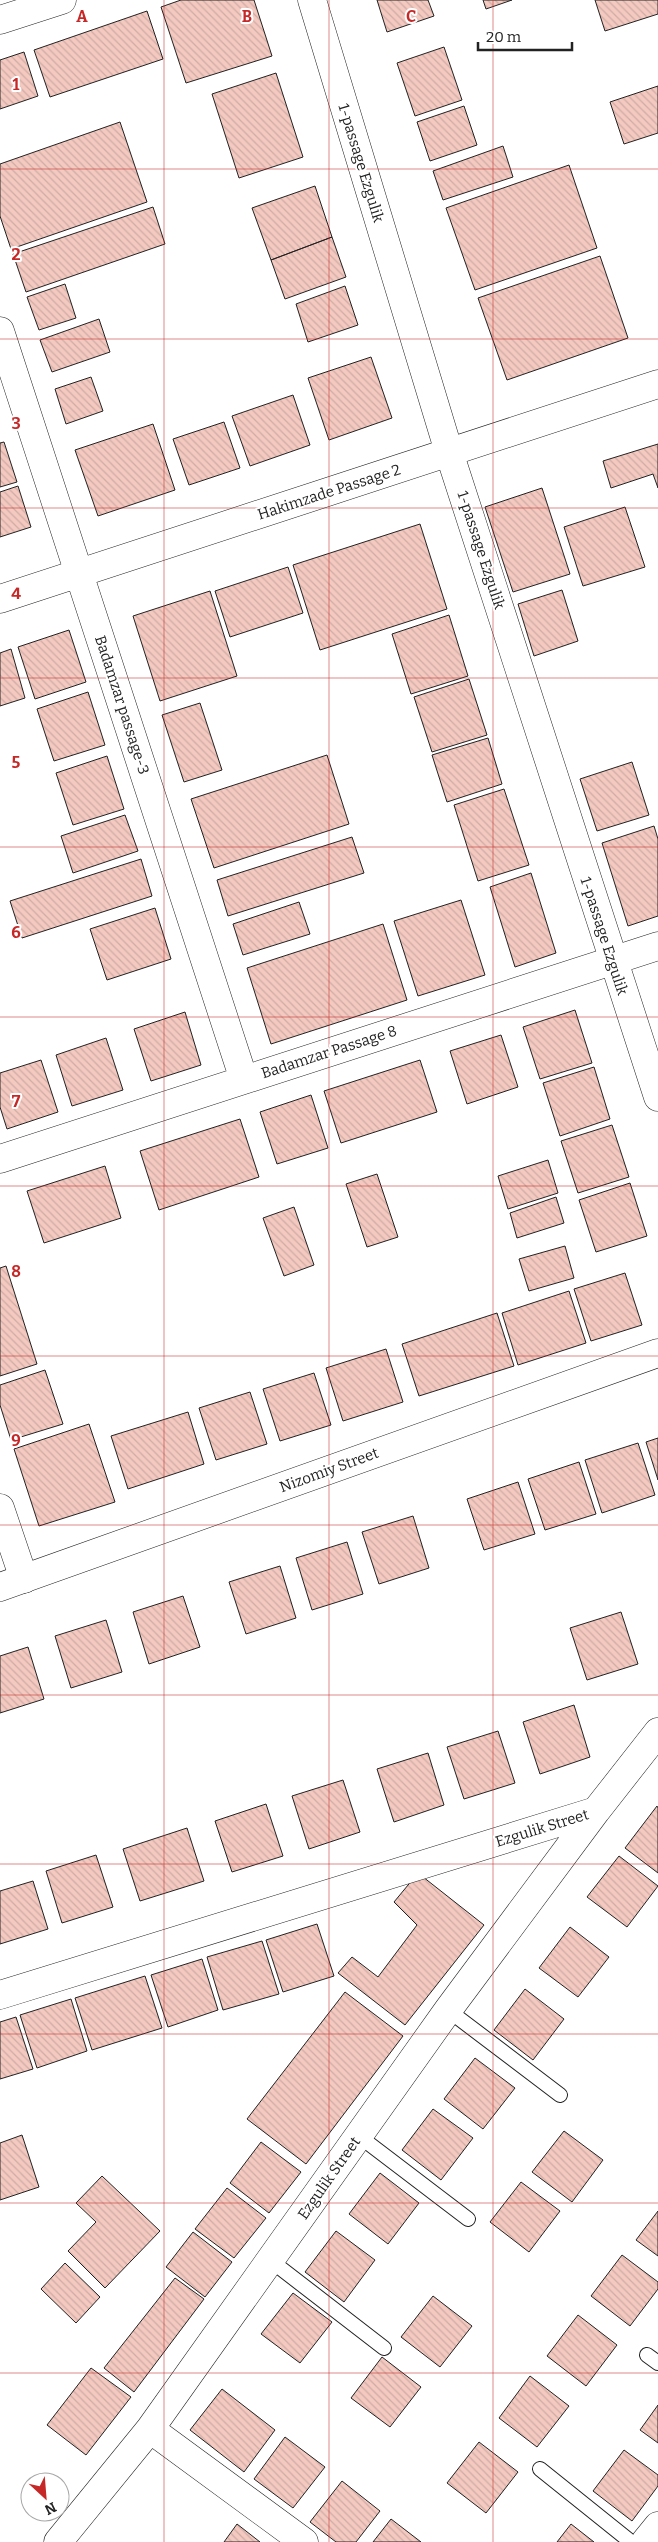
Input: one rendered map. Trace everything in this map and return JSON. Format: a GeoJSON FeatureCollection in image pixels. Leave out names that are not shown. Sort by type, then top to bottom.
{"type":"FeatureCollection","features":[{"type":"Feature","properties":{"kind":"street"},"geometry":{"type":"LineString","coordinates":[[0,20],[62,0]]}},
{"type":"Feature","properties":{"kind":"street","name":"1-passage Ezgulik"},"geometry":{"type":"LineString","coordinates":[[312,0],[450,452],[612,961],[658,1097]]}},
{"type":"Feature","properties":{"kind":"street","name":"Badamzar passage-3"},"geometry":{"type":"LineString","coordinates":[[0,331],[244,1080]]}},
{"type":"Feature","properties":{"kind":"street","name":"Hakimzade Passage 2"},"geometry":{"type":"LineString","coordinates":[[0,599],[658,384]]}},
{"type":"Feature","properties":{"kind":"street","name":"Badamzar Passage 8"},"geometry":{"type":"LineString","coordinates":[[0,1159],[658,946]]}},
{"type":"Feature","properties":{"kind":"street","name":"Nizomiy Street"},"geometry":{"type":"LineString","coordinates":[[12,1583],[658,1353]]}},
{"type":"Feature","properties":{"kind":"street"},"geometry":{"type":"LineString","coordinates":[[0,1508],[12,1583]]}},
{"type":"Feature","properties":{"kind":"street","name":"Ezgulik Street"},"geometry":{"type":"LineString","coordinates":[[58,2542],[150,2430],[448,2010],[596,1811],[658,1732]]}},
{"type":"Feature","properties":{"kind":"street","name":"Ezgulik Street"},"geometry":{"type":"LineString","coordinates":[[0,1995],[596,1811]]}},
{"type":"Feature","properties":{"kind":"street"},"geometry":{"type":"LineString","coordinates":[[150,2430],[304,2542]]}},
{"type":"Feature","properties":{"kind":"street"},"geometry":{"type":"LineString","coordinates":[[645,2542],[658,2526]]}},
{"type":"Feature","properties":{"kind":"lane"},"geometry":{"type":"LineString","coordinates":[[448,2010],[560,2094]]}},
{"type":"Feature","properties":{"kind":"lane"},"geometry":{"type":"LineString","coordinates":[[359,2136],[468,2219]]}},
{"type":"Feature","properties":{"kind":"lane"},"geometry":{"type":"LineString","coordinates":[[270,2260],[384,2348]]}},
{"type":"Feature","properties":{"kind":"lane"},"geometry":{"type":"LineString","coordinates":[[540,2469],[630,2542]]}},
{"type":"Feature","properties":{"kind":"building"},"geometry":{"type":"Polygon","coordinates":[[[181,0],[254,0],[272,56],[186,83],[161,7],[181,0]]]}},
{"type":"Feature","properties":{"kind":"building"},"geometry":{"type":"Polygon","coordinates":[[[377,0],[428,0],[434,16],[387,32],[377,0]]]}},
{"type":"Feature","properties":{"kind":"building"},"geometry":{"type":"Polygon","coordinates":[[[483,0],[512,0],[486,9],[483,0]]]}},
{"type":"Feature","properties":{"kind":"building"},"geometry":{"type":"Polygon","coordinates":[[[595,0],[658,0],[658,14],[605,31],[595,0]]]}},
{"type":"Feature","properties":{"kind":"building"},"geometry":{"type":"Polygon","coordinates":[[[147,11],[163,59],[50,97],[34,50],[147,11]]]}},
{"type":"Feature","properties":{"kind":"building"},"geometry":{"type":"Polygon","coordinates":[[[444,47],[462,100],[415,116],[397,63],[444,47]]]}},
{"type":"Feature","properties":{"kind":"building"},"geometry":{"type":"Polygon","coordinates":[[[24,52],[38,96],[0,109],[0,60],[24,52]]]}},
{"type":"Feature","properties":{"kind":"building"},"geometry":{"type":"Polygon","coordinates":[[[276,73],[303,157],[239,178],[212,94],[276,73]]]}},
{"type":"Feature","properties":{"kind":"building"},"geometry":{"type":"Polygon","coordinates":[[[658,86],[658,133],[624,144],[610,102],[658,86]]]}},
{"type":"Feature","properties":{"kind":"building"},"geometry":{"type":"Polygon","coordinates":[[[464,106],[477,145],[430,161],[417,122],[464,106]]]}},
{"type":"Feature","properties":{"kind":"building"},"geometry":{"type":"Polygon","coordinates":[[[120,122],[147,202],[11,249],[0,216],[0,164],[120,122]]]}},
{"type":"Feature","properties":{"kind":"building"},"geometry":{"type":"Polygon","coordinates":[[[503,146],[513,177],[443,200],[433,171],[503,146]]]}},
{"type":"Feature","properties":{"kind":"building"},"geometry":{"type":"Polygon","coordinates":[[[569,165],[597,248],[475,290],[446,208],[569,165]]]}},
{"type":"Feature","properties":{"kind":"building"},"geometry":{"type":"Polygon","coordinates":[[[315,186],[332,237],[271,260],[252,208],[315,186]]]}},
{"type":"Feature","properties":{"kind":"building"},"geometry":{"type":"Polygon","coordinates":[[[153,207],[165,244],[26,292],[13,254],[153,207]]]}},
{"type":"Feature","properties":{"kind":"building"},"geometry":{"type":"Polygon","coordinates":[[[332,237],[346,277],[285,299],[271,260],[332,237]]]}},
{"type":"Feature","properties":{"kind":"building"},"geometry":{"type":"Polygon","coordinates":[[[600,256],[628,338],[507,380],[478,298],[600,256]]]}},
{"type":"Feature","properties":{"kind":"building"},"geometry":{"type":"Polygon","coordinates":[[[65,284],[76,318],[39,330],[27,297],[65,284]]]}},
{"type":"Feature","properties":{"kind":"building"},"geometry":{"type":"Polygon","coordinates":[[[345,286],[358,325],[308,342],[296,304],[345,286]]]}},
{"type":"Feature","properties":{"kind":"building"},"geometry":{"type":"Polygon","coordinates":[[[99,319],[110,352],[52,372],[40,340],[99,319]]]}},
{"type":"Feature","properties":{"kind":"building"},"geometry":{"type":"Polygon","coordinates":[[[371,357],[392,418],[329,440],[308,378],[371,357]]]}},
{"type":"Feature","properties":{"kind":"building"},"geometry":{"type":"Polygon","coordinates":[[[91,377],[103,411],[66,424],[55,389],[91,377]]]}},
{"type":"Feature","properties":{"kind":"building"},"geometry":{"type":"Polygon","coordinates":[[[293,395],[310,445],[250,466],[232,416],[293,395]]]}},
{"type":"Feature","properties":{"kind":"building"},"geometry":{"type":"Polygon","coordinates":[[[224,422],[240,468],[189,485],[173,439],[224,422]]]}},
{"type":"Feature","properties":{"kind":"building"},"geometry":{"type":"Polygon","coordinates":[[[153,424],[175,490],[98,516],[75,450],[153,424]]]}},
{"type":"Feature","properties":{"kind":"building"},"geometry":{"type":"Polygon","coordinates":[[[4,442],[17,482],[0,487],[0,443],[4,442]]]}},
{"type":"Feature","properties":{"kind":"building"},"geometry":{"type":"Polygon","coordinates":[[[658,444],[658,488],[653,474],[611,488],[603,461],[658,444]]]}},
{"type":"Feature","properties":{"kind":"building"},"geometry":{"type":"Polygon","coordinates":[[[18,486],[31,527],[0,537],[0,492],[18,486]]]}},
{"type":"Feature","properties":{"kind":"building"},"geometry":{"type":"Polygon","coordinates":[[[542,488],[570,574],[513,592],[485,507],[542,488]]]}},
{"type":"Feature","properties":{"kind":"building"},"geometry":{"type":"Polygon","coordinates":[[[625,507],[645,567],[583,586],[564,527],[625,507]]]}},
{"type":"Feature","properties":{"kind":"building"},"geometry":{"type":"Polygon","coordinates":[[[420,524],[447,609],[320,650],[293,565],[420,524]]]}},
{"type":"Feature","properties":{"kind":"building"},"geometry":{"type":"Polygon","coordinates":[[[288,567],[303,613],[230,637],[215,591],[288,567]]]}},
{"type":"Feature","properties":{"kind":"building"},"geometry":{"type":"Polygon","coordinates":[[[562,590],[578,641],[534,656],[518,604],[562,590]]]}},
{"type":"Feature","properties":{"kind":"building"},"geometry":{"type":"Polygon","coordinates":[[[210,591],[237,676],[160,701],[133,616],[210,591]]]}},
{"type":"Feature","properties":{"kind":"building"},"geometry":{"type":"Polygon","coordinates":[[[449,615],[468,676],[411,694],[392,634],[449,615]]]}},
{"type":"Feature","properties":{"kind":"building"},"geometry":{"type":"Polygon","coordinates":[[[69,630],[86,682],[35,699],[18,647],[69,630]]]}},
{"type":"Feature","properties":{"kind":"building"},"geometry":{"type":"Polygon","coordinates":[[[11,649],[25,698],[0,706],[0,653],[11,649]]]}},
{"type":"Feature","properties":{"kind":"building"},"geometry":{"type":"Polygon","coordinates":[[[469,679],[487,735],[432,752],[414,697],[469,679]]]}},
{"type":"Feature","properties":{"kind":"building"},"geometry":{"type":"Polygon","coordinates":[[[88,692],[105,745],[54,761],[37,709],[88,692]]]}},
{"type":"Feature","properties":{"kind":"building"},"geometry":{"type":"Polygon","coordinates":[[[200,703],[222,770],[184,782],[162,715],[200,703]]]}},
{"type":"Feature","properties":{"kind":"building"},"geometry":{"type":"Polygon","coordinates":[[[488,738],[502,784],[447,802],[432,755],[488,738]]]}},
{"type":"Feature","properties":{"kind":"building"},"geometry":{"type":"Polygon","coordinates":[[[327,755],[349,824],[214,868],[191,799],[327,755]]]}},
{"type":"Feature","properties":{"kind":"building"},"geometry":{"type":"Polygon","coordinates":[[[107,756],[124,809],[73,825],[56,773],[107,756]]]}},
{"type":"Feature","properties":{"kind":"building"},"geometry":{"type":"Polygon","coordinates":[[[632,762],[649,815],[597,831],[580,779],[632,762]]]}},
{"type":"Feature","properties":{"kind":"building"},"geometry":{"type":"Polygon","coordinates":[[[504,789],[529,865],[478,881],[454,805],[504,789]]]}},
{"type":"Feature","properties":{"kind":"building"},"geometry":{"type":"Polygon","coordinates":[[[125,815],[138,851],[73,873],[61,836],[125,815]]]}},
{"type":"Feature","properties":{"kind":"building"},"geometry":{"type":"Polygon","coordinates":[[[654,826],[658,839],[658,916],[628,926],[602,843],[654,826]]]}},
{"type":"Feature","properties":{"kind":"building"},"geometry":{"type":"Polygon","coordinates":[[[352,837],[364,873],[228,916],[217,880],[352,837]]]}},
{"type":"Feature","properties":{"kind":"building"},"geometry":{"type":"Polygon","coordinates":[[[141,859],[152,896],[22,938],[10,901],[141,859]]]}},
{"type":"Feature","properties":{"kind":"building"},"geometry":{"type":"Polygon","coordinates":[[[531,873],[556,953],[515,967],[490,887],[531,873]]]}},
{"type":"Feature","properties":{"kind":"building"},"geometry":{"type":"Polygon","coordinates":[[[461,900],[485,975],[418,996],[394,921],[461,900]]]}},
{"type":"Feature","properties":{"kind":"building"},"geometry":{"type":"Polygon","coordinates":[[[299,902],[310,934],[243,955],[233,924],[299,902]]]}},
{"type":"Feature","properties":{"kind":"building"},"geometry":{"type":"Polygon","coordinates":[[[155,908],[171,959],[107,980],[90,929],[155,908]]]}},
{"type":"Feature","properties":{"kind":"building"},"geometry":{"type":"Polygon","coordinates":[[[383,924],[407,1000],[271,1044],[247,968],[383,924]]]}},
{"type":"Feature","properties":{"kind":"building"},"geometry":{"type":"Polygon","coordinates":[[[575,1010],[592,1063],[540,1079],[523,1027],[575,1010]]]}},
{"type":"Feature","properties":{"kind":"building"},"geometry":{"type":"Polygon","coordinates":[[[185,1012],[201,1065],[151,1081],[134,1029],[185,1012]]]}},
{"type":"Feature","properties":{"kind":"building"},"geometry":{"type":"Polygon","coordinates":[[[501,1035],[518,1087],[467,1104],[450,1051],[501,1035]]]}},
{"type":"Feature","properties":{"kind":"building"},"geometry":{"type":"Polygon","coordinates":[[[106,1038],[123,1090],[72,1106],[56,1055],[106,1038]]]}},
{"type":"Feature","properties":{"kind":"building"},"geometry":{"type":"Polygon","coordinates":[[[41,1060],[58,1112],[7,1129],[0,1107],[0,1073],[41,1060]]]}},
{"type":"Feature","properties":{"kind":"building"},"geometry":{"type":"Polygon","coordinates":[[[420,1060],[437,1112],[341,1143],[324,1091],[420,1060]]]}},
{"type":"Feature","properties":{"kind":"building"},"geometry":{"type":"Polygon","coordinates":[[[594,1067],[610,1119],[560,1136],[543,1083],[594,1067]]]}},
{"type":"Feature","properties":{"kind":"building"},"geometry":{"type":"Polygon","coordinates":[[[311,1095],[328,1148],[277,1164],[260,1112],[311,1095]]]}},
{"type":"Feature","properties":{"kind":"building"},"geometry":{"type":"Polygon","coordinates":[[[240,1119],[259,1177],[159,1210],[140,1151],[240,1119]]]}},
{"type":"Feature","properties":{"kind":"building"},"geometry":{"type":"Polygon","coordinates":[[[612,1125],[629,1177],[578,1193],[561,1141],[612,1125]]]}},
{"type":"Feature","properties":{"kind":"building"},"geometry":{"type":"Polygon","coordinates":[[[548,1160],[558,1193],[508,1209],[498,1176],[548,1160]]]}},
{"type":"Feature","properties":{"kind":"building"},"geometry":{"type":"Polygon","coordinates":[[[105,1166],[121,1218],[44,1243],[27,1191],[105,1166]]]}},
{"type":"Feature","properties":{"kind":"building"},"geometry":{"type":"Polygon","coordinates":[[[377,1174],[398,1237],[367,1247],[346,1184],[377,1174]]]}},
{"type":"Feature","properties":{"kind":"building"},"geometry":{"type":"Polygon","coordinates":[[[630,1183],[647,1236],[596,1252],[579,1200],[630,1183]]]}},
{"type":"Feature","properties":{"kind":"building"},"geometry":{"type":"Polygon","coordinates":[[[556,1197],[564,1223],[517,1238],[510,1213],[556,1197]]]}},
{"type":"Feature","properties":{"kind":"building"},"geometry":{"type":"Polygon","coordinates":[[[294,1207],[314,1265],[284,1276],[263,1218],[294,1207]]]}},
{"type":"Feature","properties":{"kind":"building"},"geometry":{"type":"Polygon","coordinates":[[[565,1246],[574,1278],[529,1291],[519,1259],[565,1246]]]}},
{"type":"Feature","properties":{"kind":"building"},"geometry":{"type":"Polygon","coordinates":[[[6,1266],[37,1364],[0,1376],[0,1268],[6,1266]]]}},
{"type":"Feature","properties":{"kind":"building"},"geometry":{"type":"Polygon","coordinates":[[[625,1273],[642,1325],[591,1341],[574,1289],[625,1273]]]}},
{"type":"Feature","properties":{"kind":"building"},"geometry":{"type":"Polygon","coordinates":[[[569,1291],[586,1343],[518,1365],[502,1313],[569,1291]]]}},
{"type":"Feature","properties":{"kind":"building"},"geometry":{"type":"Polygon","coordinates":[[[497,1313],[514,1366],[419,1396],[402,1344],[497,1313]]]}},
{"type":"Feature","properties":{"kind":"building"},"geometry":{"type":"Polygon","coordinates":[[[386,1349],[403,1402],[343,1421],[326,1368],[386,1349]]]}},
{"type":"Feature","properties":{"kind":"building"},"geometry":{"type":"Polygon","coordinates":[[[45,1370],[63,1424],[11,1440],[0,1405],[0,1385],[45,1370]]]}},
{"type":"Feature","properties":{"kind":"building"},"geometry":{"type":"Polygon","coordinates":[[[314,1373],[331,1425],[280,1441],[263,1389],[314,1373]]]}},
{"type":"Feature","properties":{"kind":"building"},"geometry":{"type":"Polygon","coordinates":[[[250,1392],[267,1444],[216,1460],[199,1408],[250,1392]]]}},
{"type":"Feature","properties":{"kind":"building"},"geometry":{"type":"Polygon","coordinates":[[[188,1412],[204,1464],[128,1489],[111,1436],[188,1412]]]}},
{"type":"Feature","properties":{"kind":"building"},"geometry":{"type":"Polygon","coordinates":[[[89,1424],[115,1502],[39,1526],[14,1449],[89,1424]]]}},
{"type":"Feature","properties":{"kind":"building"},"geometry":{"type":"Polygon","coordinates":[[[658,1438],[658,1480],[646,1442],[658,1438]]]}},
{"type":"Feature","properties":{"kind":"building"},"geometry":{"type":"Polygon","coordinates":[[[638,1443],[655,1495],[602,1513],[585,1460],[638,1443]]]}},
{"type":"Feature","properties":{"kind":"building"},"geometry":{"type":"Polygon","coordinates":[[[579,1462],[596,1514],[545,1530],[528,1479],[579,1462]]]}},
{"type":"Feature","properties":{"kind":"building"},"geometry":{"type":"Polygon","coordinates":[[[518,1482],[535,1534],[484,1550],[467,1499],[518,1482]]]}},
{"type":"Feature","properties":{"kind":"building"},"geometry":{"type":"Polygon","coordinates":[[[413,1516],[429,1568],[379,1584],[362,1532],[413,1516]]]}},
{"type":"Feature","properties":{"kind":"building"},"geometry":{"type":"Polygon","coordinates":[[[347,1542],[363,1594],[312,1610],[296,1558],[347,1542]]]}},
{"type":"Feature","properties":{"kind":"building"},"geometry":{"type":"Polygon","coordinates":[[[280,1566],[296,1618],[246,1634],[229,1582],[280,1566]]]}},
{"type":"Feature","properties":{"kind":"building"},"geometry":{"type":"Polygon","coordinates":[[[183,1596],[200,1647],[149,1664],[133,1612],[183,1596]]]}},
{"type":"Feature","properties":{"kind":"building"},"geometry":{"type":"Polygon","coordinates":[[[621,1612],[638,1664],[587,1680],[570,1628],[621,1612]]]}},
{"type":"Feature","properties":{"kind":"building"},"geometry":{"type":"Polygon","coordinates":[[[106,1620],[122,1672],[71,1688],[55,1636],[106,1620]]]}},
{"type":"Feature","properties":{"kind":"building"},"geometry":{"type":"Polygon","coordinates":[[[28,1647],[44,1699],[0,1713],[0,1656],[28,1647]]]}},
{"type":"Feature","properties":{"kind":"building"},"geometry":{"type":"Polygon","coordinates":[[[574,1705],[590,1757],[540,1774],[523,1722],[574,1705]]]}},
{"type":"Feature","properties":{"kind":"building"},"geometry":{"type":"Polygon","coordinates":[[[498,1731],[515,1783],[464,1799],[447,1747],[498,1731]]]}},
{"type":"Feature","properties":{"kind":"building"},"geometry":{"type":"Polygon","coordinates":[[[428,1753],[444,1805],[394,1822],[377,1769],[428,1753]]]}},
{"type":"Feature","properties":{"kind":"building"},"geometry":{"type":"Polygon","coordinates":[[[343,1780],[360,1832],[309,1849],[292,1796],[343,1780]]]}},
{"type":"Feature","properties":{"kind":"building"},"geometry":{"type":"Polygon","coordinates":[[[266,1804],[283,1856],[232,1872],[215,1821],[266,1804]]]}},
{"type":"Feature","properties":{"kind":"building"},"geometry":{"type":"Polygon","coordinates":[[[657,1806],[658,1808],[658,1873],[625,1848],[657,1806]]]}},
{"type":"Feature","properties":{"kind":"building"},"geometry":{"type":"Polygon","coordinates":[[[187,1828],[204,1881],[140,1901],[123,1849],[187,1828]]]}},
{"type":"Feature","properties":{"kind":"building"},"geometry":{"type":"Polygon","coordinates":[[[96,1855],[113,1907],[62,1923],[46,1871],[96,1855]]]}},
{"type":"Feature","properties":{"kind":"building"},"geometry":{"type":"Polygon","coordinates":[[[619,1856],[658,1886],[627,1927],[587,1897],[619,1856]]]}},
{"type":"Feature","properties":{"kind":"building"},"geometry":{"type":"Polygon","coordinates":[[[418,1873],[484,1925],[405,2025],[338,1973],[352,1957],[378,1977],[417,1925],[394,1902],[418,1873]]]}},
{"type":"Feature","properties":{"kind":"building"},"geometry":{"type":"Polygon","coordinates":[[[33,1881],[48,1929],[0,1944],[0,1891],[33,1881]]]}},
{"type":"Feature","properties":{"kind":"building"},"geometry":{"type":"Polygon","coordinates":[[[317,1924],[334,1976],[283,1992],[266,1940],[317,1924]]]}},
{"type":"Feature","properties":{"kind":"building"},"geometry":{"type":"Polygon","coordinates":[[[570,1927],[609,1957],[578,1997],[539,1968],[570,1927]]]}},
{"type":"Feature","properties":{"kind":"building"},"geometry":{"type":"Polygon","coordinates":[[[262,1941],[279,1994],[223,2010],[207,1957],[262,1941]]]}},
{"type":"Feature","properties":{"kind":"building"},"geometry":{"type":"Polygon","coordinates":[[[202,1959],[218,2010],[168,2027],[151,1975],[202,1959]]]}},
{"type":"Feature","properties":{"kind":"building"},"geometry":{"type":"Polygon","coordinates":[[[145,1976],[162,2028],[92,2050],[75,1998],[145,1976]]]}},
{"type":"Feature","properties":{"kind":"building"},"geometry":{"type":"Polygon","coordinates":[[[525,1989],[564,2019],[533,2060],[494,2030],[525,1989]]]}},
{"type":"Feature","properties":{"kind":"building"},"geometry":{"type":"Polygon","coordinates":[[[345,1992],[403,2036],[306,2164],[247,2119],[345,1992]]]}},
{"type":"Feature","properties":{"kind":"building"},"geometry":{"type":"Polygon","coordinates":[[[71,1999],[87,2051],[37,2068],[20,2015],[71,1999]]]}},
{"type":"Feature","properties":{"kind":"building"},"geometry":{"type":"Polygon","coordinates":[[[16,2017],[33,2069],[0,2079],[0,2022],[16,2017]]]}},
{"type":"Feature","properties":{"kind":"building"},"geometry":{"type":"Polygon","coordinates":[[[475,2058],[515,2088],[483,2129],[444,2099],[475,2058]]]}},
{"type":"Feature","properties":{"kind":"building"},"geometry":{"type":"Polygon","coordinates":[[[433,2109],[473,2138],[441,2180],[402,2150],[433,2109]]]}},
{"type":"Feature","properties":{"kind":"building"},"geometry":{"type":"Polygon","coordinates":[[[564,2131],[603,2160],[572,2202],[532,2172],[564,2131]]]}},
{"type":"Feature","properties":{"kind":"building"},"geometry":{"type":"Polygon","coordinates":[[[22,2135],[39,2187],[0,2200],[0,2143],[22,2135]]]}},
{"type":"Feature","properties":{"kind":"building"},"geometry":{"type":"Polygon","coordinates":[[[261,2142],[301,2172],[269,2213],[230,2183],[261,2142]]]}},
{"type":"Feature","properties":{"kind":"building"},"geometry":{"type":"Polygon","coordinates":[[[380,2173],[419,2203],[388,2244],[349,2214],[380,2173]]]}},
{"type":"Feature","properties":{"kind":"building"},"geometry":{"type":"Polygon","coordinates":[[[102,2176],[160,2231],[105,2288],[68,2251],[96,2222],[76,2203],[102,2176]]]}},
{"type":"Feature","properties":{"kind":"building"},"geometry":{"type":"Polygon","coordinates":[[[521,2182],[560,2211],[529,2252],[490,2222],[521,2182]]]}},
{"type":"Feature","properties":{"kind":"building"},"geometry":{"type":"Polygon","coordinates":[[[227,2188],[266,2218],[234,2258],[195,2229],[227,2188]]]}},
{"type":"Feature","properties":{"kind":"building"},"geometry":{"type":"Polygon","coordinates":[[[658,2211],[658,2256],[636,2240],[658,2211]]]}},
{"type":"Feature","properties":{"kind":"building"},"geometry":{"type":"Polygon","coordinates":[[[336,2231],[375,2260],[344,2302],[305,2272],[336,2231]]]}},
{"type":"Feature","properties":{"kind":"building"},"geometry":{"type":"Polygon","coordinates":[[[193,2232],[232,2262],[205,2297],[166,2267],[193,2232]]]}},
{"type":"Feature","properties":{"kind":"building"},"geometry":{"type":"Polygon","coordinates":[[[622,2255],[658,2282],[658,2289],[630,2326],[591,2296],[622,2255]]]}},
{"type":"Feature","properties":{"kind":"building"},"geometry":{"type":"Polygon","coordinates":[[[65,2263],[100,2297],[76,2323],[41,2289],[65,2263]]]}},
{"type":"Feature","properties":{"kind":"building"},"geometry":{"type":"Polygon","coordinates":[[[175,2278],[204,2299],[134,2392],[104,2368],[175,2278]]]}},
{"type":"Feature","properties":{"kind":"building"},"geometry":{"type":"Polygon","coordinates":[[[293,2293],[332,2322],[300,2363],[261,2334],[293,2293]]]}},
{"type":"Feature","properties":{"kind":"building"},"geometry":{"type":"Polygon","coordinates":[[[433,2296],[472,2326],[440,2367],[401,2337],[433,2296]]]}},
{"type":"Feature","properties":{"kind":"building"},"geometry":{"type":"Polygon","coordinates":[[[578,2315],[617,2345],[586,2386],[547,2356],[578,2315]]]}},
{"type":"Feature","properties":{"kind":"building"},"geometry":{"type":"Polygon","coordinates":[[[382,2357],[421,2387],[390,2427],[351,2398],[382,2357]]]}},
{"type":"Feature","properties":{"kind":"building"},"geometry":{"type":"Polygon","coordinates":[[[91,2368],[131,2397],[86,2455],[47,2425],[91,2368]]]}},
{"type":"Feature","properties":{"kind":"building"},"geometry":{"type":"Polygon","coordinates":[[[530,2376],[569,2406],[537,2447],[499,2418],[530,2376]]]}},
{"type":"Feature","properties":{"kind":"building"},"geometry":{"type":"Polygon","coordinates":[[[222,2389],[275,2430],[244,2472],[190,2430],[222,2389]]]}},
{"type":"Feature","properties":{"kind":"building"},"geometry":{"type":"Polygon","coordinates":[[[658,2405],[658,2443],[640,2430],[658,2405]]]}},
{"type":"Feature","properties":{"kind":"building"},"geometry":{"type":"Polygon","coordinates":[[[285,2437],[325,2467],[293,2508],[254,2479],[285,2437]]]}},
{"type":"Feature","properties":{"kind":"building"},"geometry":{"type":"Polygon","coordinates":[[[479,2442],[518,2472],[486,2513],[447,2483],[479,2442]]]}},
{"type":"Feature","properties":{"kind":"building"},"geometry":{"type":"Polygon","coordinates":[[[624,2450],[658,2475],[658,2486],[632,2521],[593,2491],[624,2450]]]}},
{"type":"Feature","properties":{"kind":"building"},"geometry":{"type":"Polygon","coordinates":[[[342,2481],[380,2511],[356,2542],[336,2542],[310,2522],[342,2481]]]}},
{"type":"Feature","properties":{"kind":"building"},"geometry":{"type":"Polygon","coordinates":[[[391,2519],[421,2542],[373,2542],[391,2519]]]}},
{"type":"Feature","properties":{"kind":"building"},"geometry":{"type":"Polygon","coordinates":[[[237,2524],[260,2542],[224,2542],[237,2524]]]}},
{"type":"Feature","properties":{"kind":"building"},"geometry":{"type":"Polygon","coordinates":[[[571,2524],[594,2542],[557,2542],[571,2524]]]}}]}
